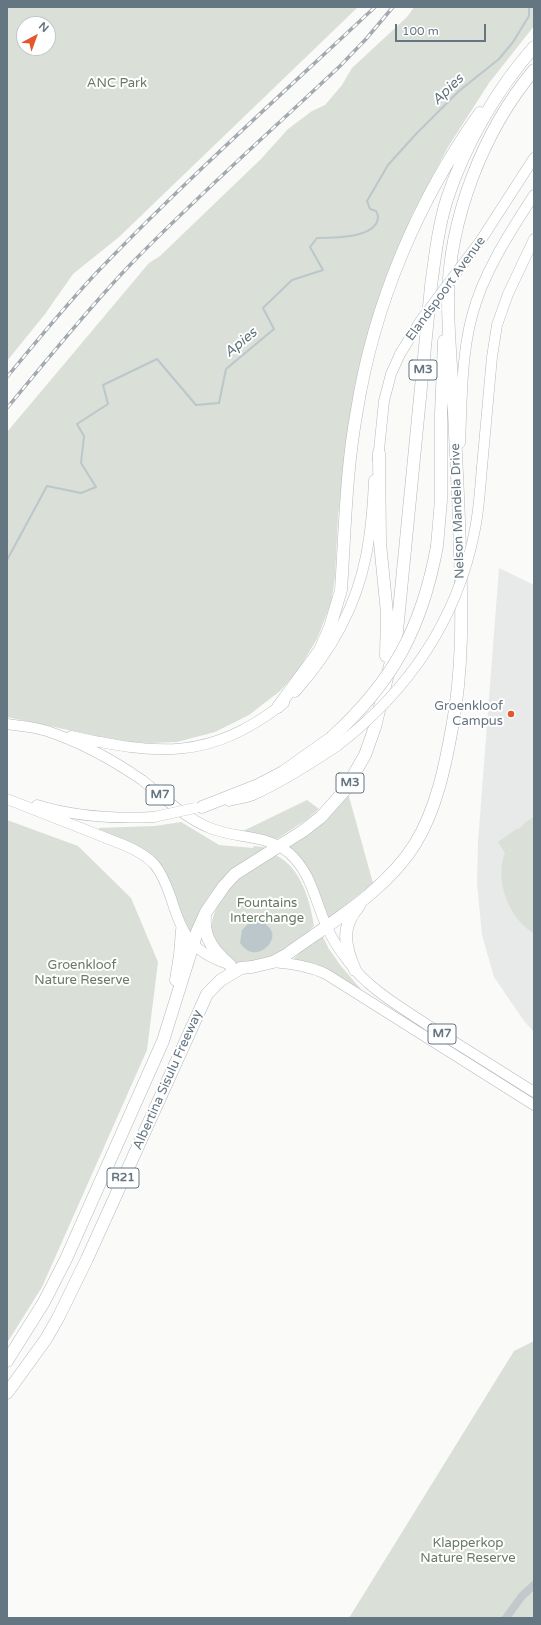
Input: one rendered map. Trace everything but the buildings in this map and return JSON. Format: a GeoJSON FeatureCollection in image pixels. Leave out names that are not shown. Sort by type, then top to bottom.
{"type":"FeatureCollection","features":[{"type":"Feature","properties":{"kind":"highway","name":"M3"},"geometry":{"type":"LineString","coordinates":[[194,944],[206,912],[224,886],[236,874],[303,831],[321,817],[345,790],[365,755],[384,694],[396,641],[431,286],[437,239],[447,200],[461,164],[484,119],[519,64],[534,47]]}},
{"type":"Feature","properties":{"kind":"highway"},"geometry":{"type":"LineString","coordinates":[[278,707],[320,650],[336,609],[341,590],[350,462],[356,410],[379,316],[396,270],[421,213],[468,129],[494,93],[519,64]]}},
{"type":"Feature","properties":{"kind":"highway","name":"Nelson Mandela Drive"},"geometry":{"type":"LineString","coordinates":[[326,926],[371,894],[399,865],[418,838],[434,800],[445,760],[457,698],[462,620],[458,499],[448,298],[452,258],[458,225],[471,180],[498,120],[534,70]]}},
{"type":"Feature","properties":{"kind":"highway"},"geometry":{"type":"LineString","coordinates":[[198,808],[258,784],[283,772],[334,742],[377,690],[398,660],[420,613],[431,578],[437,546],[441,500],[443,349],[448,298]]}},
{"type":"Feature","properties":{"kind":"highway"},"geometry":{"type":"LineString","coordinates":[[379,453],[380,543],[387,613],[387,649],[384,694]]}},
{"type":"Feature","properties":{"kind":"highway"},"geometry":{"type":"LineString","coordinates":[[355,970],[346,945],[347,929],[351,916],[371,894]]}},
{"type":"Feature","properties":{"kind":"highway"},"geometry":{"type":"LineString","coordinates":[[206,912],[206,931],[208,941],[217,953],[235,966]]}},
{"type":"Feature","properties":{"kind":"highway","name":"M3"},"geometry":{"type":"LineString","coordinates":[[273,962],[326,926]]}},
{"type":"Feature","properties":{"kind":"highway"},"geometry":{"type":"LineString","coordinates":[[175,1005],[182,930]]}},
{"type":"Feature","properties":{"kind":"highway","name":"Albertina Sisulu Freeway"},"geometry":{"type":"LineString","coordinates":[[7,1361],[32,1322],[66,1259],[163,1041],[194,944]]}},
{"type":"Feature","properties":{"kind":"highway","name":"M7"},"geometry":{"type":"LineString","coordinates":[[235,966],[252,967],[273,962]]}},
{"type":"Feature","properties":{"kind":"highway","name":"Albertina Sisulu Freeway"},"geometry":{"type":"LineString","coordinates":[[7,1393],[46,1339],[58,1318],[87,1259],[203,1002],[214,986],[235,966]]}},
{"type":"Feature","properties":{"kind":"main road","name":"Elandspoort Avenue"},"geometry":{"type":"LineString","coordinates":[[45,730],[127,747],[182,750],[201,746],[233,735],[257,722],[278,707],[296,691],[326,653],[338,634],[353,601],[367,554],[384,401],[391,374],[400,354],[421,320],[481,240],[534,158]]}},
{"type":"Feature","properties":{"kind":"main road","name":"Elandspoort Avenue"},"geometry":{"type":"LineString","coordinates":[[458,499],[463,374],[466,344],[472,315],[488,274],[534,195]]}},
{"type":"Feature","properties":{"kind":"main road"},"geometry":{"type":"LineString","coordinates":[[334,742],[362,727],[400,687],[421,660],[439,632],[459,587],[467,564],[476,520],[492,357],[497,325],[508,294],[534,239]]}},
{"type":"Feature","properties":{"kind":"main road"},"geometry":{"type":"LineString","coordinates":[[7,724],[45,730]]}},
{"type":"Feature","properties":{"kind":"main road","name":"M7"},"geometry":{"type":"LineString","coordinates":[[45,730],[71,740],[112,761],[140,779],[175,806],[210,828],[236,836],[265,840],[280,846],[296,860],[308,876],[326,926],[338,947],[355,970],[381,993],[403,1009],[534,1092]]}},
{"type":"Feature","properties":{"kind":"main road"},"geometry":{"type":"LineString","coordinates":[[7,798],[50,809],[107,818],[154,817],[198,808]]}},
{"type":"Feature","properties":{"kind":"main road"},"geometry":{"type":"LineString","coordinates":[[7,798],[124,845],[143,855],[158,870],[167,889],[182,930],[194,944],[210,956],[235,966]]}},
{"type":"Feature","properties":{"kind":"main road","name":"M7"},"geometry":{"type":"LineString","coordinates":[[273,962],[302,965],[314,968],[326,974],[534,1106]]}},
{"type":"Feature","properties":{"kind":"street"},"geometry":{"type":"LineString","coordinates":[[506,1618],[522,1596],[534,1585]]}},
{"type":"Feature","properties":{"kind":"shaded area","name":"Groenkloof Campus"},"geometry":{"type":"Polygon","coordinates":[[[499,568],[534,585],[534,1032],[524,1021],[494,977],[482,935],[477,883],[478,842],[499,568]]]}},
{"type":"Feature","properties":{"kind":"shaded area"},"geometry":{"type":"Polygon","coordinates":[[[252,920],[262,920],[272,932],[272,940],[270,944],[264,949],[256,952],[248,951],[240,943],[242,930],[252,920]]]}},
{"type":"Feature","properties":{"kind":"green space","name":"ANC Park"},"geometry":{"type":"Polygon","coordinates":[[[7,7],[358,7],[119,237],[73,274],[45,314],[7,361],[7,7]]]}},
{"type":"Feature","properties":{"kind":"green space"},"geometry":{"type":"Polygon","coordinates":[[[414,7],[534,7],[534,26],[489,83],[448,147],[412,215],[392,264],[346,445],[338,517],[335,577],[331,603],[317,639],[297,672],[280,691],[249,715],[215,732],[177,742],[125,742],[7,717],[7,432],[149,263],[160,256],[261,159],[288,129],[312,111],[325,105],[342,85],[352,68],[407,17],[414,7]]]}},
{"type":"Feature","properties":{"kind":"green space"},"geometry":{"type":"Polygon","coordinates":[[[348,793],[373,883],[326,920],[286,848],[348,793]]]}},
{"type":"Feature","properties":{"kind":"green space"},"geometry":{"type":"Polygon","coordinates":[[[307,800],[319,809],[306,820],[274,841],[239,833],[307,800]]]}},
{"type":"Feature","properties":{"kind":"green space"},"geometry":{"type":"Polygon","coordinates":[[[534,817],[534,933],[517,919],[506,898],[501,875],[505,853],[498,842],[518,828],[519,829],[534,817]]]}},
{"type":"Feature","properties":{"kind":"green space","name":"Groenkloof Nature Reserve"},"geometry":{"type":"Polygon","coordinates":[[[7,820],[78,846],[131,898],[158,962],[147,1050],[42,1287],[7,1343],[7,820]]]}},
{"type":"Feature","properties":{"kind":"green space"},"geometry":{"type":"Polygon","coordinates":[[[181,822],[219,845],[253,848],[254,846],[264,847],[265,849],[231,872],[214,889],[204,904],[189,938],[157,862],[98,833],[99,828],[155,826],[181,822]]]}},
{"type":"Feature","properties":{"kind":"green space","name":"Fountains Interchange"},"geometry":{"type":"Polygon","coordinates":[[[276,855],[285,861],[298,876],[307,896],[314,926],[295,944],[264,962],[246,965],[230,962],[215,947],[214,944],[212,922],[215,911],[220,901],[235,883],[258,865],[276,855]]]}},
{"type":"Feature","properties":{"kind":"green space"},"geometry":{"type":"Polygon","coordinates":[[[322,935],[329,949],[341,966],[365,994],[327,970],[312,963],[292,961],[301,951],[322,935]]]}},
{"type":"Feature","properties":{"kind":"green space","name":"Klapperkop Nature Reserve"},"geometry":{"type":"Polygon","coordinates":[[[534,1341],[534,1618],[349,1618],[514,1351],[534,1341]]]}},
{"type":"Feature","properties":{"kind":"waterway","name":"Apies"},"geometry":{"type":"LineString","coordinates":[[7,560],[47,486],[81,493],[96,487],[81,463],[84,436],[77,424],[108,404],[103,385],[157,359],[196,405],[219,403],[226,369],[274,329],[263,308],[292,280],[323,270],[310,247],[317,238],[356,235],[364,233],[375,225],[378,216],[376,211],[370,209],[367,201],[388,165],[416,134],[459,91],[499,59],[513,42],[529,16],[529,7]]}},
{"type":"Feature","properties":{"kind":"railway"},"geometry":{"type":"LineString","coordinates":[[7,377],[77,294],[168,200],[375,7]]}},
{"type":"Feature","properties":{"kind":"railway"},"geometry":{"type":"LineString","coordinates":[[7,408],[82,318],[129,266],[207,189],[340,66],[366,39],[393,7]]}},
{"type":"Feature","properties":{"kind":"place","name":"Groenkloof Campus"},"geometry":{"type":"Point","coordinates":[511,714]}}]}
